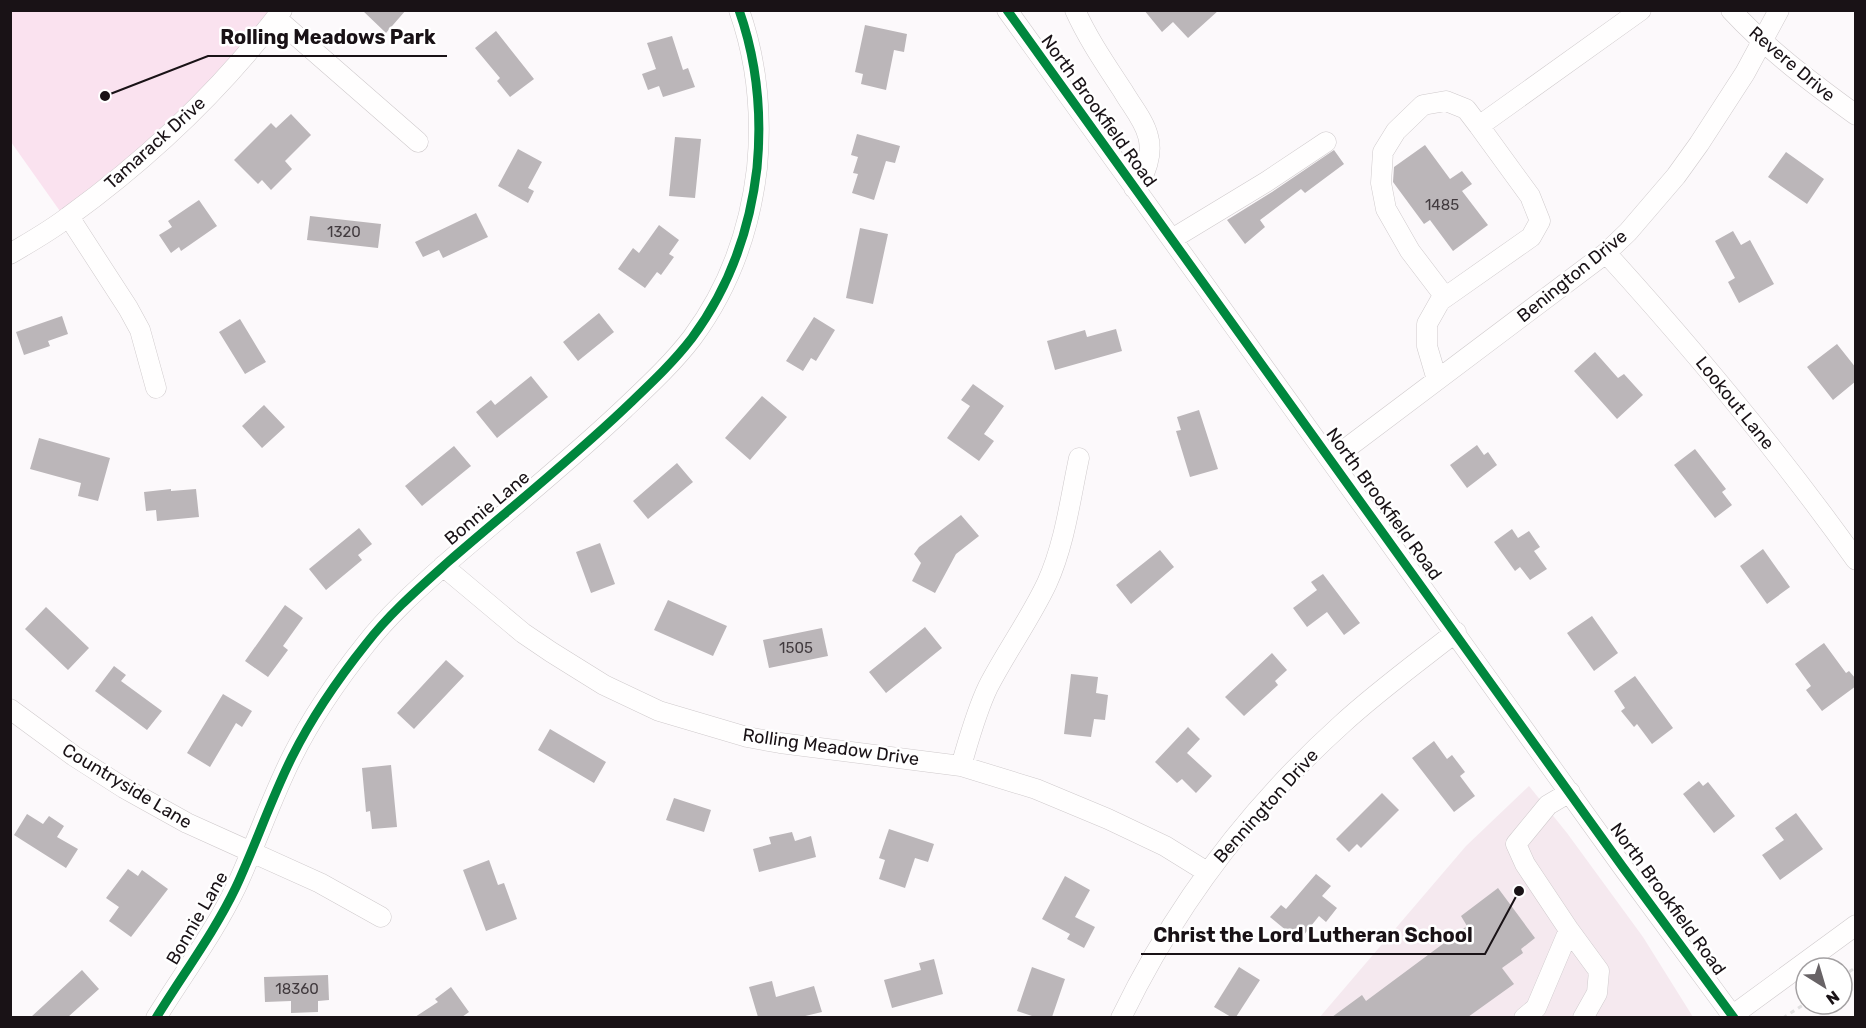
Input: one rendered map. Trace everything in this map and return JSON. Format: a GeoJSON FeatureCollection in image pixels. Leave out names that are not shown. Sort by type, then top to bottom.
{"type":"FeatureCollection","features":[{"type":"Feature","properties":{"kind":"street","name":"Bonnie Lane"},"geometry":{"type":"LineString","coordinates":[[156,1017],[208,937],[235,889],[293,755],[325,699],[374,634],[404,601],[443,566],[595,437],[662,373],[693,337],[732,269],[742,245],[750,215],[758,153],[757,85],[750,47],[739,10]]}},
{"type":"Feature","properties":{"kind":"street","name":"North Brookfield Road"},"geometry":{"type":"LineString","coordinates":[[1007,10],[1732,1017]]}},
{"type":"Feature","properties":{"kind":"street"},"geometry":{"type":"LineString","coordinates":[[1075,10],[1095,49],[1136,112],[1148,135],[1150,151],[1146,167],[1140,182],[1134,188]]}},
{"type":"Feature","properties":{"kind":"street"},"geometry":{"type":"LineString","coordinates":[[1479,126],[1641,10]]}},
{"type":"Feature","properties":{"kind":"street","name":"Revere Drive"},"geometry":{"type":"LineString","coordinates":[[1731,10],[1762,41],[1816,87],[1856,115]]}},
{"type":"Feature","properties":{"kind":"street","name":"Benington Drive"},"geometry":{"type":"LineString","coordinates":[[1331,460],[1606,253],[1628,232],[1676,176],[1699,144],[1745,73],[1779,10]]}},
{"type":"Feature","properties":{"kind":"street"},"geometry":{"type":"LineString","coordinates":[[279,14],[418,142]]}},
{"type":"Feature","properties":{"kind":"street","name":"Tamarack Drive"},"geometry":{"type":"LineString","coordinates":[[10,254],[69,217],[127,171],[198,107],[279,14]]}},
{"type":"Feature","properties":{"kind":"street"},"geometry":{"type":"LineString","coordinates":[[1437,380],[1427,346],[1427,324],[1440,301],[1531,237],[1540,221],[1530,196],[1466,108],[1446,101],[1423,105],[1396,131],[1383,152],[1381,183],[1386,209],[1410,250],[1445,297]]}},
{"type":"Feature","properties":{"kind":"street"},"geometry":{"type":"LineString","coordinates":[[1172,239],[1266,182],[1326,142]]}},
{"type":"Feature","properties":{"kind":"street"},"geometry":{"type":"LineString","coordinates":[[69,217],[140,330],[156,388]]}},
{"type":"Feature","properties":{"kind":"street","name":"Lookout Lane"},"geometry":{"type":"LineString","coordinates":[[1606,253],[1674,327],[1740,408],[1812,498],[1856,560]]}},
{"type":"Feature","properties":{"kind":"street"},"geometry":{"type":"LineString","coordinates":[[961,766],[973,725],[988,688],[1036,605],[1056,562],[1065,534],[1079,458]]}},
{"type":"Feature","properties":{"kind":"street","name":"Rolling Meadow Drive"},"geometry":{"type":"LineString","coordinates":[[443,566],[528,637],[604,685],[659,711],[758,739],[961,766],[1036,789],[1108,819],[1165,846],[1207,872]]}},
{"type":"Feature","properties":{"kind":"street","name":"Bennington Drive"},"geometry":{"type":"LineString","coordinates":[[1121,1017],[1188,898],[1258,808],[1342,724],[1456,632]]}},
{"type":"Feature","properties":{"kind":"street","name":"Countryside Lane"},"geometry":{"type":"LineString","coordinates":[[10,709],[74,756],[124,788],[187,823],[320,883],[381,917]]}},
{"type":"Feature","properties":{"kind":"street"},"geometry":{"type":"LineString","coordinates":[[1570,792],[1548,805],[1515,844],[1525,864],[1599,971],[1597,993],[1583,1017]]}},
{"type":"Feature","properties":{"kind":"street"},"geometry":{"type":"LineString","coordinates":[[1732,1017],[1856,925]]}},
{"type":"Feature","properties":{"kind":"street"},"geometry":{"type":"LineString","coordinates":[[1524,1017],[1536,1008],[1569,930]]}},
{"type":"Feature","properties":{"kind":"shaded area"},"geometry":{"type":"Polygon","coordinates":[[[10,11],[273,11],[182,115],[62,214],[11,142],[10,11]]]}},
{"type":"Feature","properties":{"kind":"shaded area"},"geometry":{"type":"Polygon","coordinates":[[[1529,786],[1567,833],[1643,937],[1693,1017],[1319,1018],[1466,846],[1529,786]]]}},
{"type":"Feature","properties":{"kind":"building"},"geometry":{"type":"Polygon","coordinates":[[[362,10],[406,10],[386,33],[362,10]]]}},
{"type":"Feature","properties":{"kind":"building"},"geometry":{"type":"Polygon","coordinates":[[[1144,10],[1219,10],[1188,38],[1173,22],[1162,32],[1144,10]]]}},
{"type":"Feature","properties":{"kind":"building"},"geometry":{"type":"Polygon","coordinates":[[[865,25],[907,34],[904,52],[894,50],[886,90],[861,84],[863,74],[855,72],[865,25]]]}},
{"type":"Feature","properties":{"kind":"building"},"geometry":{"type":"Polygon","coordinates":[[[496,31],[534,79],[510,97],[497,81],[500,78],[475,48],[496,31]]]}},
{"type":"Feature","properties":{"kind":"building"},"geometry":{"type":"Polygon","coordinates":[[[672,36],[683,70],[688,68],[695,87],[663,97],[659,86],[648,90],[642,74],[656,69],[647,43],[672,36]]]}},
{"type":"Feature","properties":{"kind":"building"},"geometry":{"type":"Polygon","coordinates":[[[291,114],[311,135],[285,161],[292,169],[271,190],[262,180],[258,184],[234,160],[271,123],[276,128],[291,114]]]}},
{"type":"Feature","properties":{"kind":"building"},"geometry":{"type":"Polygon","coordinates":[[[857,134],[900,146],[895,163],[886,161],[874,200],[852,193],[858,174],[853,173],[858,157],[851,155],[857,134]]]}},
{"type":"Feature","properties":{"kind":"building"},"geometry":{"type":"Polygon","coordinates":[[[675,137],[701,139],[695,198],[669,196],[675,137]]]}},
{"type":"Feature","properties":{"kind":"building"},"geometry":{"type":"Polygon","coordinates":[[[1425,145],[1450,179],[1462,171],[1472,184],[1462,191],[1488,225],[1453,251],[1430,220],[1424,224],[1393,182],[1394,167],[1425,145]]]}},
{"type":"Feature","properties":{"kind":"building"},"geometry":{"type":"Polygon","coordinates":[[[518,149],[542,162],[528,188],[534,191],[528,203],[498,186],[518,149]]]}},
{"type":"Feature","properties":{"kind":"building"},"geometry":{"type":"Polygon","coordinates":[[[1334,150],[1344,164],[1305,193],[1301,189],[1260,220],[1265,227],[1245,244],[1227,220],[1334,150]]]}},
{"type":"Feature","properties":{"kind":"building"},"geometry":{"type":"Polygon","coordinates":[[[1786,152],[1824,179],[1807,204],[1768,177],[1786,152]]]}},
{"type":"Feature","properties":{"kind":"building"},"geometry":{"type":"Polygon","coordinates":[[[199,200],[217,226],[181,251],[179,247],[171,253],[159,235],[172,227],[168,221],[199,200]]]}},
{"type":"Feature","properties":{"kind":"building"},"geometry":{"type":"Polygon","coordinates":[[[476,213],[488,237],[443,258],[439,250],[423,257],[415,242],[476,213]]]}},
{"type":"Feature","properties":{"kind":"building"},"geometry":{"type":"Polygon","coordinates":[[[310,216],[381,224],[378,248],[307,240],[310,216]]]}},
{"type":"Feature","properties":{"kind":"building"},"geometry":{"type":"Polygon","coordinates":[[[659,225],[679,240],[669,254],[674,257],[661,275],[657,272],[645,288],[618,269],[633,248],[639,253],[659,225]]]}},
{"type":"Feature","properties":{"kind":"building"},"geometry":{"type":"Polygon","coordinates":[[[860,228],[888,234],[873,304],[846,298],[860,228]]]}},
{"type":"Feature","properties":{"kind":"building"},"geometry":{"type":"Polygon","coordinates":[[[1733,231],[1741,245],[1750,240],[1774,284],[1739,303],[1728,282],[1735,278],[1715,241],[1733,231]]]}},
{"type":"Feature","properties":{"kind":"building"},"geometry":{"type":"Polygon","coordinates":[[[599,313],[614,332],[578,361],[563,342],[599,313]]]}},
{"type":"Feature","properties":{"kind":"building"},"geometry":{"type":"Polygon","coordinates":[[[62,316],[68,334],[48,341],[50,346],[24,355],[16,332],[62,316]]]}},
{"type":"Feature","properties":{"kind":"building"},"geometry":{"type":"Polygon","coordinates":[[[814,317],[835,330],[816,361],[811,358],[803,371],[786,361],[814,317]]]}},
{"type":"Feature","properties":{"kind":"building"},"geometry":{"type":"Polygon","coordinates":[[[240,319],[266,362],[245,374],[219,332],[240,319]]]}},
{"type":"Feature","properties":{"kind":"building"},"geometry":{"type":"Polygon","coordinates":[[[1116,329],[1122,351],[1055,370],[1047,341],[1085,330],[1087,337],[1116,329]]]}},
{"type":"Feature","properties":{"kind":"building"},"geometry":{"type":"Polygon","coordinates":[[[1837,344],[1856,368],[1856,381],[1833,400],[1807,367],[1837,344]]]}},
{"type":"Feature","properties":{"kind":"building"},"geometry":{"type":"Polygon","coordinates":[[[1595,352],[1618,378],[1624,374],[1643,395],[1617,419],[1574,371],[1595,352]]]}},
{"type":"Feature","properties":{"kind":"building"},"geometry":{"type":"Polygon","coordinates":[[[531,376],[548,397],[497,438],[476,412],[491,400],[495,405],[531,376]]]}},
{"type":"Feature","properties":{"kind":"building"},"geometry":{"type":"Polygon","coordinates":[[[973,384],[1004,406],[984,434],[994,441],[979,461],[947,438],[970,406],[961,400],[973,384]]]}},
{"type":"Feature","properties":{"kind":"building"},"geometry":{"type":"Polygon","coordinates":[[[762,396],[787,417],[750,460],[725,438],[762,396]]]}},
{"type":"Feature","properties":{"kind":"building"},"geometry":{"type":"Polygon","coordinates":[[[264,405],[285,427],[262,448],[242,426],[264,405]]]}},
{"type":"Feature","properties":{"kind":"building"},"geometry":{"type":"Polygon","coordinates":[[[1199,410],[1218,469],[1190,477],[1176,431],[1181,430],[1177,417],[1199,410]]]}},
{"type":"Feature","properties":{"kind":"building"},"geometry":{"type":"Polygon","coordinates":[[[39,438],[110,458],[98,501],[78,496],[81,483],[30,469],[39,438]]]}},
{"type":"Feature","properties":{"kind":"building"},"geometry":{"type":"Polygon","coordinates":[[[1477,445],[1484,455],[1488,452],[1497,465],[1467,488],[1450,465],[1477,445]]]}},
{"type":"Feature","properties":{"kind":"building"},"geometry":{"type":"Polygon","coordinates":[[[454,446],[471,466],[422,506],[405,486],[454,446]]]}},
{"type":"Feature","properties":{"kind":"building"},"geometry":{"type":"Polygon","coordinates":[[[1695,449],[1726,489],[1722,492],[1732,505],[1715,518],[1674,465],[1695,449]]]}},
{"type":"Feature","properties":{"kind":"building"},"geometry":{"type":"Polygon","coordinates":[[[677,463],[693,482],[648,519],[633,501],[677,463]]]}},
{"type":"Feature","properties":{"kind":"building"},"geometry":{"type":"Polygon","coordinates":[[[171,489],[171,491],[196,489],[199,517],[157,521],[156,510],[146,511],[144,492],[171,489]]]}},
{"type":"Feature","properties":{"kind":"building"},"geometry":{"type":"Polygon","coordinates":[[[961,515],[979,536],[956,554],[935,593],[912,581],[921,563],[914,554],[919,547],[961,515]]]}},
{"type":"Feature","properties":{"kind":"building"},"geometry":{"type":"Polygon","coordinates":[[[359,528],[372,544],[358,555],[362,560],[326,590],[309,569],[359,528]]]}},
{"type":"Feature","properties":{"kind":"building"},"geometry":{"type":"Polygon","coordinates":[[[1512,529],[1518,538],[1529,531],[1540,547],[1534,551],[1547,569],[1530,580],[1520,567],[1515,571],[1494,542],[1512,529]]]}},
{"type":"Feature","properties":{"kind":"building"},"geometry":{"type":"Polygon","coordinates":[[[600,543],[615,584],[591,593],[576,552],[600,543]]]}},
{"type":"Feature","properties":{"kind":"building"},"geometry":{"type":"Polygon","coordinates":[[[1763,549],[1790,587],[1767,604],[1740,566],[1763,549]]]}},
{"type":"Feature","properties":{"kind":"building"},"geometry":{"type":"Polygon","coordinates":[[[1160,550],[1174,567],[1131,604],[1116,585],[1160,550]]]}},
{"type":"Feature","properties":{"kind":"building"},"geometry":{"type":"Polygon","coordinates":[[[1323,574],[1360,623],[1344,635],[1327,612],[1307,627],[1293,608],[1317,590],[1311,582],[1323,574]]]}},
{"type":"Feature","properties":{"kind":"building"},"geometry":{"type":"Polygon","coordinates":[[[668,600],[727,626],[713,656],[654,630],[668,600]]]}},
{"type":"Feature","properties":{"kind":"building"},"geometry":{"type":"Polygon","coordinates":[[[285,605],[303,618],[283,646],[288,650],[268,677],[245,661],[285,605]]]}},
{"type":"Feature","properties":{"kind":"building"},"geometry":{"type":"Polygon","coordinates":[[[46,607],[89,648],[68,670],[25,629],[46,607]]]}},
{"type":"Feature","properties":{"kind":"building"},"geometry":{"type":"Polygon","coordinates":[[[1592,616],[1618,653],[1594,671],[1567,633],[1592,616]]]}},
{"type":"Feature","properties":{"kind":"building"},"geometry":{"type":"Polygon","coordinates":[[[925,627],[942,648],[886,693],[869,672],[925,627]]]}},
{"type":"Feature","properties":{"kind":"building"},"geometry":{"type":"Polygon","coordinates":[[[822,628],[828,656],[769,668],[763,640],[822,628]]]}},
{"type":"Feature","properties":{"kind":"building"},"geometry":{"type":"Polygon","coordinates":[[[1824,643],[1846,673],[1849,671],[1856,679],[1856,686],[1822,711],[1806,690],[1811,686],[1795,664],[1824,643]]]}},
{"type":"Feature","properties":{"kind":"building"},"geometry":{"type":"Polygon","coordinates":[[[1272,653],[1287,670],[1275,681],[1278,685],[1244,716],[1225,697],[1272,653]]]}},
{"type":"Feature","properties":{"kind":"building"},"geometry":{"type":"Polygon","coordinates":[[[446,660],[464,676],[414,729],[397,713],[446,660]]]}},
{"type":"Feature","properties":{"kind":"building"},"geometry":{"type":"Polygon","coordinates":[[[114,666],[126,675],[121,681],[162,711],[147,730],[95,691],[114,666]]]}},
{"type":"Feature","properties":{"kind":"building"},"geometry":{"type":"Polygon","coordinates":[[[1071,674],[1098,677],[1096,693],[1108,695],[1105,720],[1094,719],[1091,737],[1064,734],[1071,674]]]}},
{"type":"Feature","properties":{"kind":"building"},"geometry":{"type":"Polygon","coordinates":[[[1635,676],[1673,728],[1652,744],[1637,724],[1634,727],[1621,711],[1625,708],[1614,691],[1635,676]]]}},
{"type":"Feature","properties":{"kind":"building"},"geometry":{"type":"Polygon","coordinates":[[[223,694],[252,711],[242,727],[236,723],[210,767],[187,753],[223,694]]]}},
{"type":"Feature","properties":{"kind":"building"},"geometry":{"type":"Polygon","coordinates":[[[1188,727],[1200,739],[1187,753],[1212,776],[1196,793],[1182,779],[1177,783],[1155,762],[1188,727]]]}},
{"type":"Feature","properties":{"kind":"building"},"geometry":{"type":"Polygon","coordinates":[[[550,729],[606,762],[594,783],[538,750],[550,729]]]}},
{"type":"Feature","properties":{"kind":"building"},"geometry":{"type":"Polygon","coordinates":[[[1434,741],[1447,759],[1452,755],[1465,772],[1460,776],[1475,796],[1454,812],[1412,758],[1434,741]]]}},
{"type":"Feature","properties":{"kind":"building"},"geometry":{"type":"Polygon","coordinates":[[[391,765],[397,827],[372,829],[370,811],[366,812],[362,768],[391,765]]]}},
{"type":"Feature","properties":{"kind":"building"},"geometry":{"type":"Polygon","coordinates":[[[1699,781],[1703,786],[1708,782],[1735,816],[1714,833],[1683,794],[1699,781]]]}},
{"type":"Feature","properties":{"kind":"building"},"geometry":{"type":"Polygon","coordinates":[[[1382,793],[1399,810],[1361,848],[1357,844],[1349,852],[1336,839],[1382,793]]]}},
{"type":"Feature","properties":{"kind":"building"},"geometry":{"type":"Polygon","coordinates":[[[674,798],[711,810],[704,832],[666,820],[674,798]]]}},
{"type":"Feature","properties":{"kind":"building"},"geometry":{"type":"Polygon","coordinates":[[[1796,813],[1823,849],[1780,880],[1762,855],[1784,840],[1775,828],[1796,813]]]}},
{"type":"Feature","properties":{"kind":"building"},"geometry":{"type":"Polygon","coordinates":[[[27,814],[43,824],[49,816],[64,826],[57,837],[78,849],[66,868],[14,835],[27,814]]]}},
{"type":"Feature","properties":{"kind":"building"},"geometry":{"type":"Polygon","coordinates":[[[889,829],[934,844],[928,862],[915,858],[905,888],[879,879],[885,860],[879,858],[889,829]]]}},
{"type":"Feature","properties":{"kind":"building"},"geometry":{"type":"Polygon","coordinates":[[[792,832],[795,841],[811,836],[816,857],[759,872],[753,849],[771,844],[769,837],[792,832]]]}},
{"type":"Feature","properties":{"kind":"building"},"geometry":{"type":"Polygon","coordinates":[[[489,860],[498,885],[504,883],[517,919],[486,931],[463,870],[489,860]]]}},
{"type":"Feature","properties":{"kind":"building"},"geometry":{"type":"Polygon","coordinates":[[[128,869],[138,876],[142,870],[168,889],[131,937],[109,921],[119,907],[106,898],[128,869]]]}},
{"type":"Feature","properties":{"kind":"building"},"geometry":{"type":"Polygon","coordinates":[[[1316,874],[1331,886],[1322,896],[1337,908],[1326,922],[1319,916],[1299,941],[1270,917],[1281,905],[1286,909],[1316,874]]]}},
{"type":"Feature","properties":{"kind":"building"},"geometry":{"type":"Polygon","coordinates":[[[1065,876],[1090,890],[1075,917],[1095,927],[1084,948],[1067,939],[1070,934],[1042,919],[1065,876]]]}},
{"type":"Feature","properties":{"kind":"building"},"geometry":{"type":"Polygon","coordinates":[[[1498,888],[1535,938],[1521,949],[1523,953],[1502,968],[1514,984],[1468,1017],[1332,1017],[1362,995],[1366,1001],[1467,926],[1461,916],[1498,888]]]}},
{"type":"Feature","properties":{"kind":"building"},"geometry":{"type":"Polygon","coordinates":[[[934,959],[943,994],[892,1008],[884,980],[921,970],[919,963],[934,959]]]}},
{"type":"Feature","properties":{"kind":"building"},"geometry":{"type":"Polygon","coordinates":[[[1032,967],[1065,979],[1052,1017],[1035,1017],[1017,1011],[1032,967]]]}},
{"type":"Feature","properties":{"kind":"building"},"geometry":{"type":"Polygon","coordinates":[[[1239,967],[1260,980],[1236,1017],[1231,1017],[1214,1007],[1239,967]]]}},
{"type":"Feature","properties":{"kind":"building"},"geometry":{"type":"Polygon","coordinates":[[[82,970],[99,989],[68,1017],[31,1017],[82,970]]]}},
{"type":"Feature","properties":{"kind":"building"},"geometry":{"type":"Polygon","coordinates":[[[328,975],[329,1000],[318,1001],[318,1012],[291,1013],[291,1001],[265,1002],[264,977],[328,975]]]}},
{"type":"Feature","properties":{"kind":"building"},"geometry":{"type":"Polygon","coordinates":[[[772,981],[776,997],[814,986],[822,1012],[801,1017],[758,1017],[749,987],[772,981]]]}},
{"type":"Feature","properties":{"kind":"building"},"geometry":{"type":"Polygon","coordinates":[[[451,987],[469,1012],[462,1017],[415,1017],[438,1002],[435,999],[451,987]]]}},
{"type":"Feature","properties":{"kind":"cycle path"},"geometry":{"type":"LineString","coordinates":[[156,1018],[227,904],[284,773],[308,727],[356,657],[375,633],[416,591],[581,448],[651,383],[692,338],[717,299],[743,235],[757,168],[759,128],[757,88],[750,49],[739,10]]}},
{"type":"Feature","properties":{"kind":"cycle path"},"geometry":{"type":"LineString","coordinates":[[1007,10],[1622,866],[1734,1018]]}},
{"type":"Feature","properties":{"kind":"place","name":"Rolling Meadows Park"},"geometry":{"type":"Point","coordinates":[105,96]}},
{"type":"Feature","properties":{"kind":"place","name":"Christ the Lord Lutheran School"},"geometry":{"type":"Point","coordinates":[1519,891]}}]}
